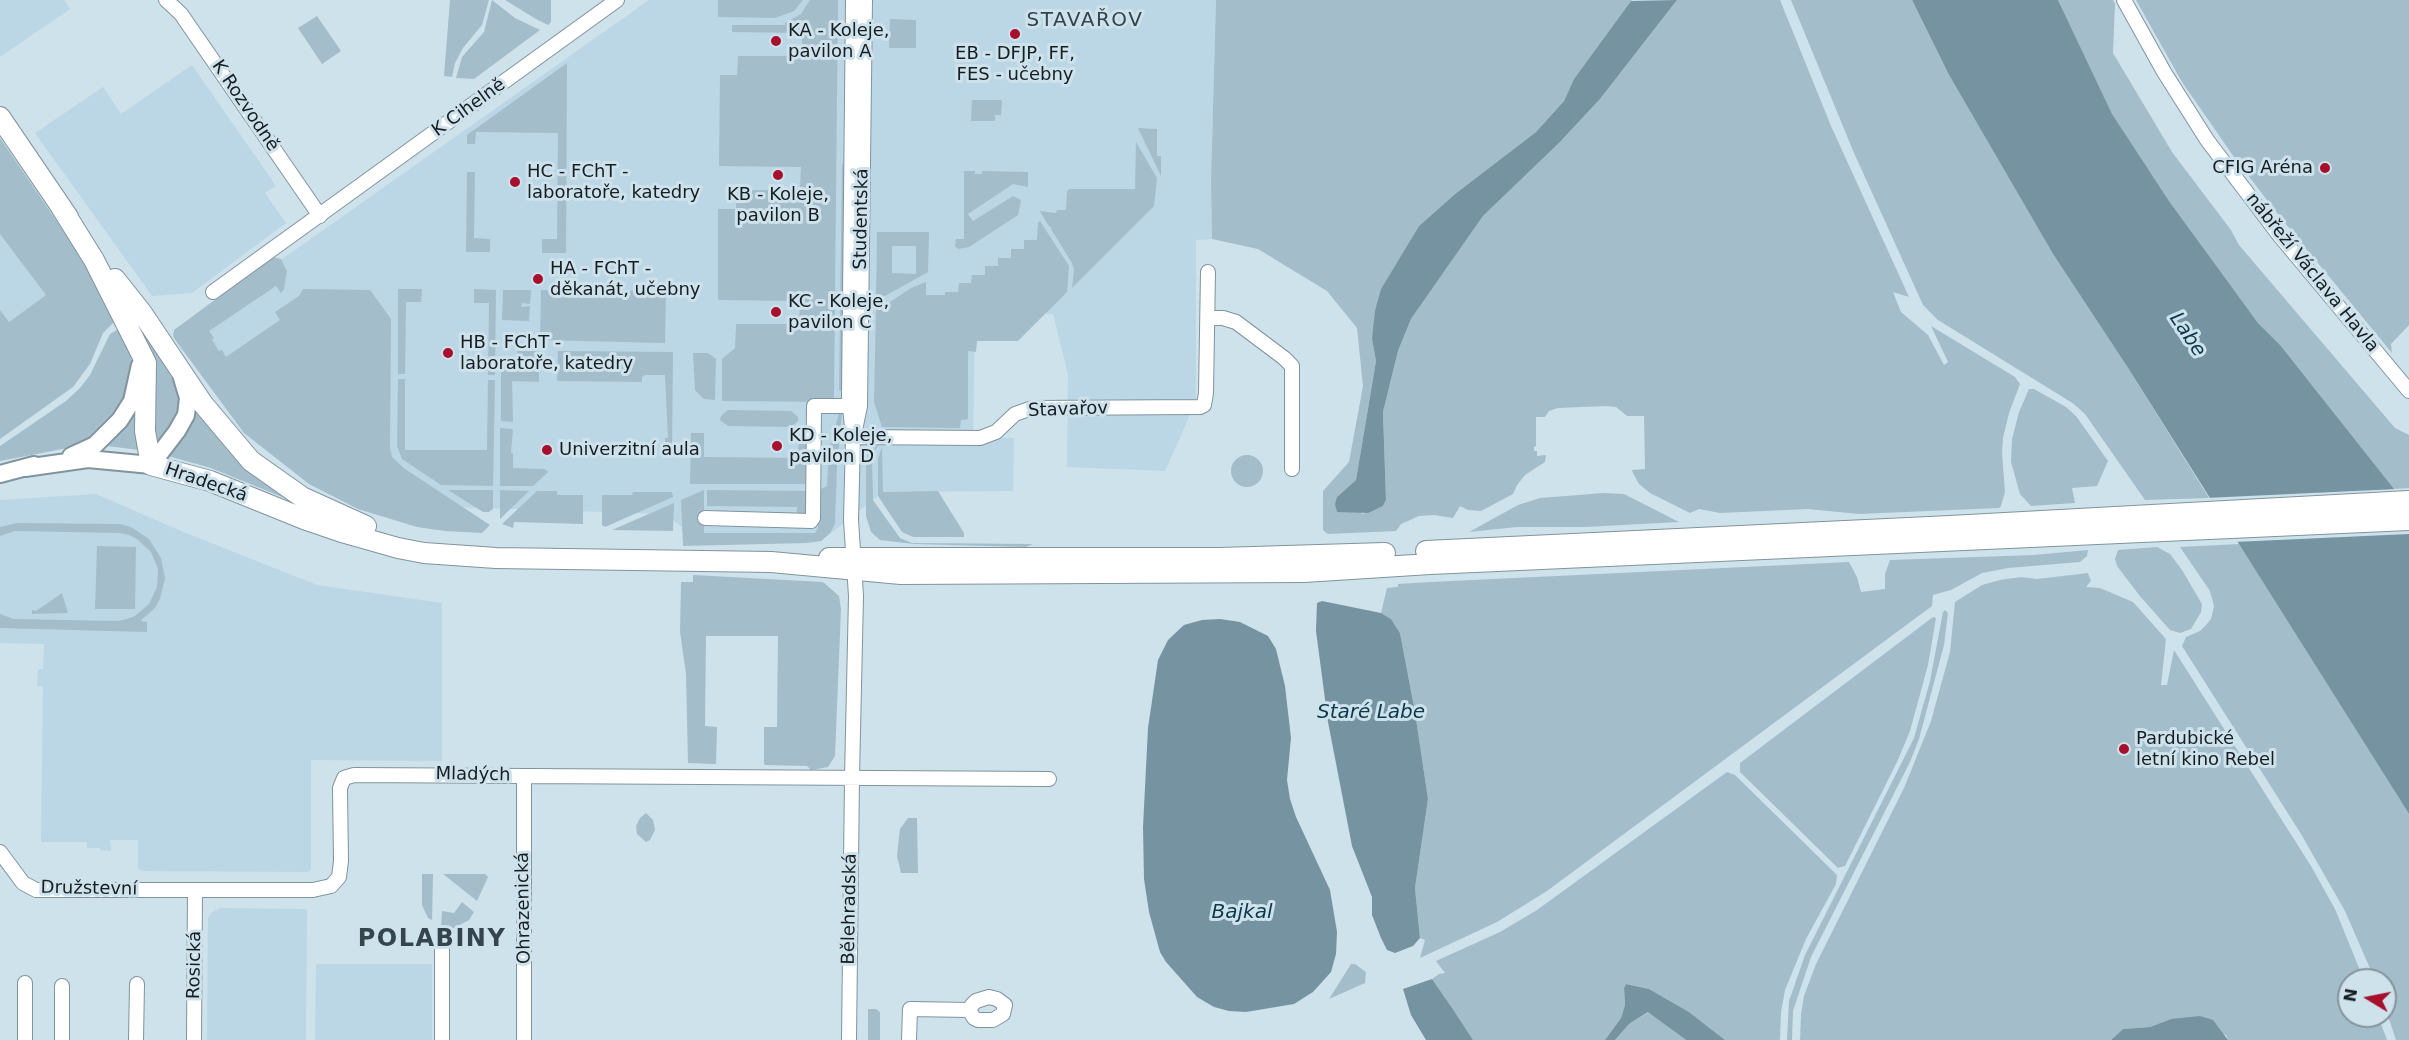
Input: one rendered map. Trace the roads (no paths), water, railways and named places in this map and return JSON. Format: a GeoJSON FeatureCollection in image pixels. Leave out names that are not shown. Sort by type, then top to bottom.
{"type":"FeatureCollection","features":[{"type":"Feature","properties":{"kind":"main road","name":"Hradecká"},"geometry":{"type":"LineString","coordinates":[[0,117],[94,260],[135,338],[147,368],[145,431],[151,465],[201,478],[304,519],[398,548],[441,555],[496,558],[854,564]]}},
{"type":"Feature","properties":{"kind":"main road","name":"Hradecká"},"geometry":{"type":"LineString","coordinates":[[61,207],[142,313],[203,404],[238,449],[263,472],[302,497],[336,514],[397,537],[461,554],[496,558]]}},
{"type":"Feature","properties":{"kind":"main road"},"geometry":{"type":"LineString","coordinates":[[854,564],[1312,556],[1950,526],[2409,501]]}},
{"type":"Feature","properties":{"kind":"main road"},"geometry":{"type":"LineString","coordinates":[[854,564],[901,574],[1304,572],[2409,520]]}},
{"type":"Feature","properties":{"kind":"street","name":"K Rozvodně"},"geometry":{"type":"LineString","coordinates":[[166,0],[181,14],[320,216]]}},
{"type":"Feature","properties":{"kind":"street","name":"K Cihelně"},"geometry":{"type":"LineString","coordinates":[[213,292],[617,0]]}},
{"type":"Feature","properties":{"kind":"street","name":"Studentská"},"geometry":{"type":"LineString","coordinates":[[853,0],[855,406]]}},
{"type":"Feature","properties":{"kind":"street","name":"Studentská"},"geometry":{"type":"LineString","coordinates":[[854,564],[851,509],[865,0]]}},
{"type":"Feature","properties":{"kind":"street","name":"nábřeží Václava Havla"},"geometry":{"type":"LineString","coordinates":[[2124,0],[2163,72],[2207,140],[2279,235],[2409,391]]}},
{"type":"Feature","properties":{"kind":"street","name":"Stavařov"},"geometry":{"type":"LineString","coordinates":[[853,437],[980,438],[996,432],[1015,414],[1032,408],[1200,408],[1204,405],[1206,393],[1208,272]]}},
{"type":"Feature","properties":{"kind":"street"},"geometry":{"type":"LineString","coordinates":[[1208,318],[1223,318],[1236,322],[1292,366],[1292,469]]}},
{"type":"Feature","properties":{"kind":"street"},"geometry":{"type":"LineString","coordinates":[[0,474],[62,459],[87,450],[104,438],[120,420],[132,401],[140,357],[135,338]]}},
{"type":"Feature","properties":{"kind":"street"},"geometry":{"type":"LineString","coordinates":[[25,468],[88,459],[151,465],[182,424],[188,407],[185,384],[167,351]]}},
{"type":"Feature","properties":{"kind":"street"},"geometry":{"type":"LineString","coordinates":[[705,518],[811,521],[813,518],[814,406],[855,406]]}},
{"type":"Feature","properties":{"kind":"street","name":"Bělehradská"},"geometry":{"type":"LineString","coordinates":[[849,1040],[856,604],[854,564]]}},
{"type":"Feature","properties":{"kind":"street","name":"Mladých"},"geometry":{"type":"LineString","coordinates":[[195,890],[313,890],[332,886],[340,871],[340,788],[341,783],[348,776],[852,777]]}},
{"type":"Feature","properties":{"kind":"street","name":"Ohrazenická"},"geometry":{"type":"LineString","coordinates":[[524,776],[524,1040]]}},
{"type":"Feature","properties":{"kind":"street"},"geometry":{"type":"LineString","coordinates":[[852,777],[1049,779]]}},
{"type":"Feature","properties":{"kind":"street","name":"Družstevní"},"geometry":{"type":"LineString","coordinates":[[0,852],[23,883],[32,889],[195,890]]}},
{"type":"Feature","properties":{"kind":"street","name":"Rosická"},"geometry":{"type":"LineString","coordinates":[[194,1040],[195,890]]}},
{"type":"Feature","properties":{"kind":"street"},"geometry":{"type":"LineString","coordinates":[[442,950],[442,1040]]}},
{"type":"Feature","properties":{"kind":"street"},"geometry":{"type":"LineString","coordinates":[[25,983],[25,1040]]}},
{"type":"Feature","properties":{"kind":"street"},"geometry":{"type":"LineString","coordinates":[[136,1040],[137,984]]}},
{"type":"Feature","properties":{"kind":"street"},"geometry":{"type":"LineString","coordinates":[[62,986],[62,1040]]}},
{"type":"Feature","properties":{"kind":"street"},"geometry":{"type":"LineString","coordinates":[[909,1040],[910,1009],[969,1010]]}},
{"type":"Feature","properties":{"kind":"water"},"geometry":{"type":"Polygon","coordinates":[[[1677,0],[1600,99],[1559,143],[1483,216],[1411,319],[1398,351],[1383,412],[1386,500],[1383,506],[1368,513],[1337,512],[1335,504],[1337,497],[1356,480],[1376,361],[1372,339],[1375,311],[1381,289],[1419,226],[1455,194],[1536,132],[1564,101],[1574,79],[1631,1],[1677,0]]]}},
{"type":"Feature","properties":{"kind":"water","name":"Labe"},"geometry":{"type":"Polygon","coordinates":[[[1912,0],[2058,0],[2112,114],[2169,201],[2258,323],[2280,345],[2409,508],[2409,814],[2130,371],[2053,254],[1949,75],[1912,0]]]}},
{"type":"Feature","properties":{"kind":"water","name":"Staré Labe"},"geometry":{"type":"Polygon","coordinates":[[[1322,601],[1381,613],[1391,619],[1400,633],[1428,799],[1415,888],[1420,938],[1413,946],[1395,953],[1387,950],[1381,938],[1372,915],[1372,897],[1352,846],[1328,722],[1316,631],[1317,603],[1322,601]]]}},
{"type":"Feature","properties":{"kind":"water","name":"Bajkal"},"geometry":{"type":"Polygon","coordinates":[[[1220,619],[1240,622],[1268,636],[1276,649],[1285,686],[1291,738],[1287,780],[1290,799],[1330,890],[1337,932],[1336,954],[1331,972],[1313,992],[1294,1004],[1246,1012],[1214,1007],[1197,997],[1166,962],[1160,952],[1149,912],[1144,879],[1143,827],[1148,728],[1158,660],[1168,640],[1184,625],[1202,620],[1220,619]]]}},
{"type":"Feature","properties":{"kind":"water"},"geometry":{"type":"Polygon","coordinates":[[[1432,979],[1473,1040],[1426,1040],[1411,1015],[1403,989],[1432,979]]]}},
{"type":"Feature","properties":{"kind":"water"},"geometry":{"type":"Polygon","coordinates":[[[1626,984],[1649,989],[1689,1012],[1725,1040],[1686,1040],[1648,1012],[1629,1024],[1615,1040],[1605,1040],[1621,1018],[1625,1005],[1624,988],[1626,984]]]}},
{"type":"Feature","properties":{"kind":"water"},"geometry":{"type":"Polygon","coordinates":[[[2200,1016],[2213,1020],[2228,1040],[2111,1040],[2123,1029],[2150,1027],[2171,1019],[2200,1016]]]}},
{"type":"Feature","properties":{"kind":"place","name":"EB - DFJP, FF, FES - učebny"},"geometry":{"type":"Point","coordinates":[1015,34]}},
{"type":"Feature","properties":{"kind":"place","name":"KA - Koleje, pavilon A"},"geometry":{"type":"Point","coordinates":[776,41]}},
{"type":"Feature","properties":{"kind":"place","name":"CFIG Aréna"},"geometry":{"type":"Point","coordinates":[2325,168]}},
{"type":"Feature","properties":{"kind":"place","name":"KB - Koleje, pavilon B"},"geometry":{"type":"Point","coordinates":[778,175]}},
{"type":"Feature","properties":{"kind":"place","name":"HC - FChT - laboratoře, katedry"},"geometry":{"type":"Point","coordinates":[515,182]}},
{"type":"Feature","properties":{"kind":"place","name":"HA - FChT - děkanát, učebny"},"geometry":{"type":"Point","coordinates":[538,279]}},
{"type":"Feature","properties":{"kind":"place","name":"KC - Koleje, pavilon C"},"geometry":{"type":"Point","coordinates":[776,312]}},
{"type":"Feature","properties":{"kind":"place","name":"HB - FChT - laboratoře, katedry"},"geometry":{"type":"Point","coordinates":[448,353]}},
{"type":"Feature","properties":{"kind":"place","name":"KD - Koleje, pavilon D"},"geometry":{"type":"Point","coordinates":[777,446]}},
{"type":"Feature","properties":{"kind":"place","name":"Univerzitní aula"},"geometry":{"type":"Point","coordinates":[547,450]}},
{"type":"Feature","properties":{"kind":"place","name":"Pardubické letní kino Rebel"},"geometry":{"type":"Point","coordinates":[2124,749]}},
{"type":"Feature","properties":{"kind":"district","name":"STAVAŘOV"},"geometry":{"type":"Point","coordinates":[1085,21]}},
{"type":"Feature","properties":{"kind":"district","name":"POLABINY"},"geometry":{"type":"Point","coordinates":[432,940]}}]}
